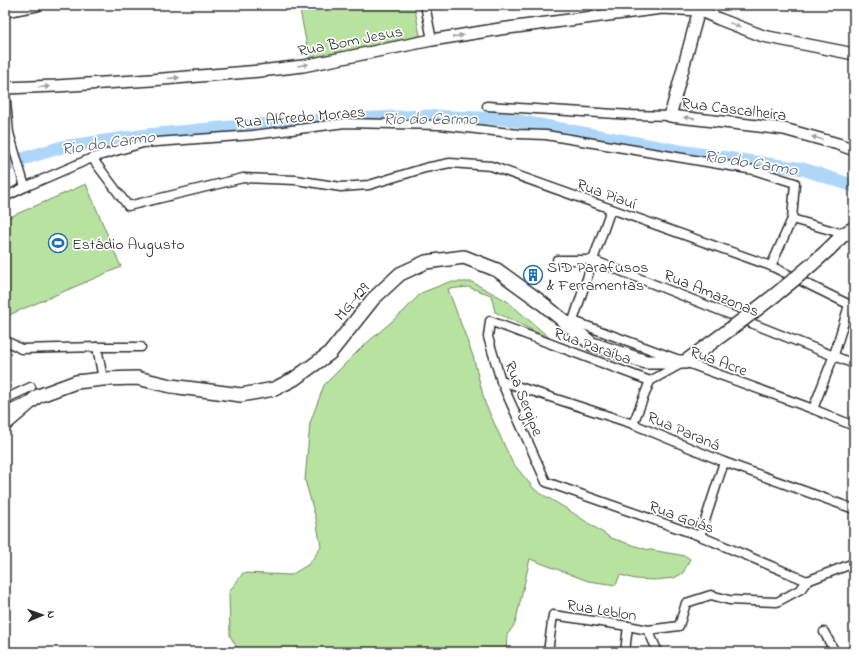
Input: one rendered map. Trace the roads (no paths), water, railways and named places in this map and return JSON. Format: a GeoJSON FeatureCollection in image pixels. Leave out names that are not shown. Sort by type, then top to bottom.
{"type":"FeatureCollection","features":[{"type":"Feature","properties":{"kind":"main road"},"geometry":{"type":"LineString","coordinates":[[685,362],[735,326],[803,273],[829,249],[851,233]]}},
{"type":"Feature","properties":{"kind":"main road","name":"MG-129"},"geometry":{"type":"LineString","coordinates":[[5,424],[35,392],[76,382],[103,379],[137,378],[171,386],[241,395],[274,389],[294,379],[330,354],[373,299],[400,274],[426,262],[464,258],[497,270],[537,299],[592,344],[646,362],[685,362]]}},
{"type":"Feature","properties":{"kind":"street"},"geometry":{"type":"LineString","coordinates":[[5,11],[37,5]]}},
{"type":"Feature","properties":{"kind":"street"},"geometry":{"type":"LineString","coordinates":[[425,5],[432,40]]}},
{"type":"Feature","properties":{"kind":"street","name":"Rua Bom Jesus"},"geometry":{"type":"LineString","coordinates":[[5,88],[150,80],[303,66],[432,40],[500,29],[663,7],[696,7]]}},
{"type":"Feature","properties":{"kind":"street"},"geometry":{"type":"LineString","coordinates":[[696,7],[719,19],[763,36],[854,54]]}},
{"type":"Feature","properties":{"kind":"street","name":"Rua Cascalheira"},"geometry":{"type":"LineString","coordinates":[[696,7],[670,116],[784,129],[854,150]]}},
{"type":"Feature","properties":{"kind":"street"},"geometry":{"type":"LineString","coordinates":[[5,92],[8,136],[25,188]]}},
{"type":"Feature","properties":{"kind":"street"},"geometry":{"type":"LineString","coordinates":[[487,106],[670,116]]}},
{"type":"Feature","properties":{"kind":"street","name":"Rua Alfredo Moraes"},"geometry":{"type":"LineString","coordinates":[[5,197],[92,158],[143,143],[253,135],[345,123],[440,125],[519,134],[554,136],[754,170],[795,183],[792,220]]}},
{"type":"Feature","properties":{"kind":"street","name":"Rua Piauí"},"geometry":{"type":"LineString","coordinates":[[92,158],[128,206],[243,178],[296,180],[341,186],[369,185],[425,168],[450,163],[491,166],[771,266],[851,306]]}},
{"type":"Feature","properties":{"kind":"street"},"geometry":{"type":"LineString","coordinates":[[592,260],[611,210]]}},
{"type":"Feature","properties":{"kind":"street"},"geometry":{"type":"LineString","coordinates":[[771,266],[792,220],[851,233]]}},
{"type":"Feature","properties":{"kind":"street","name":"Rua Amazonas"},"geometry":{"type":"LineString","coordinates":[[557,260],[592,260],[854,364]]}},
{"type":"Feature","properties":{"kind":"street","name":"Rua Acre"},"geometry":{"type":"LineString","coordinates":[[592,260],[573,321],[813,409],[854,426]]}},
{"type":"Feature","properties":{"kind":"street"},"geometry":{"type":"LineString","coordinates":[[813,409],[851,306]]}},
{"type":"Feature","properties":{"kind":"street","name":"Rua Paraíba"},"geometry":{"type":"LineString","coordinates":[[490,322],[650,381]]}},
{"type":"Feature","properties":{"kind":"street","name":"Rua Sergipe"},"geometry":{"type":"LineString","coordinates":[[490,322],[488,337],[501,381],[546,482]]}},
{"type":"Feature","properties":{"kind":"street"},"geometry":{"type":"LineString","coordinates":[[5,340],[21,349],[141,347]]}},
{"type":"Feature","properties":{"kind":"street"},"geometry":{"type":"LineString","coordinates":[[97,347],[103,379]]}},
{"type":"Feature","properties":{"kind":"street"},"geometry":{"type":"LineString","coordinates":[[634,424],[650,381],[685,362]]}},
{"type":"Feature","properties":{"kind":"street","name":"Rua Paraná"},"geometry":{"type":"LineString","coordinates":[[501,381],[634,424],[724,462],[854,509]]}},
{"type":"Feature","properties":{"kind":"street"},"geometry":{"type":"LineString","coordinates":[[5,399],[35,392]]}},
{"type":"Feature","properties":{"kind":"street"},"geometry":{"type":"LineString","coordinates":[[5,412],[35,392]]}},
{"type":"Feature","properties":{"kind":"street"},"geometry":{"type":"LineString","coordinates":[[700,536],[724,462]]}},
{"type":"Feature","properties":{"kind":"street","name":"Rua Goiás"},"geometry":{"type":"LineString","coordinates":[[546,482],[700,536],[807,580]]}},
{"type":"Feature","properties":{"kind":"street"},"geometry":{"type":"LineString","coordinates":[[807,580],[854,563]]}},
{"type":"Feature","properties":{"kind":"street","name":"Rua Leblon"},"geometry":{"type":"LineString","coordinates":[[548,652],[553,615],[648,630],[679,626],[686,603],[711,595],[729,600],[777,602],[801,589],[807,580]]}},
{"type":"Feature","properties":{"kind":"street"},"geometry":{"type":"LineString","coordinates":[[625,652],[628,626]]}},
{"type":"Feature","properties":{"kind":"street"},"geometry":{"type":"LineString","coordinates":[[648,630],[658,652]]}},
{"type":"Feature","properties":{"kind":"street"},"geometry":{"type":"LineString","coordinates":[[824,632],[835,652]]}},
{"type":"Feature","properties":{"kind":"waterway","name":"Rio do Carmo"},"geometry":{"type":"LineString","coordinates":[[5,167],[16,161],[62,147],[147,135],[323,120],[425,116],[507,119],[679,151],[803,169],[854,186]]}},
{"type":"Feature","properties":{"kind":"place","name":"Estádio Augusto"},"geometry":{"type":"Point","coordinates":[58,243]}},
{"type":"Feature","properties":{"kind":"place","name":"SID Parafusos & Ferramentas"},"geometry":{"type":"Point","coordinates":[533,275]}}]}
